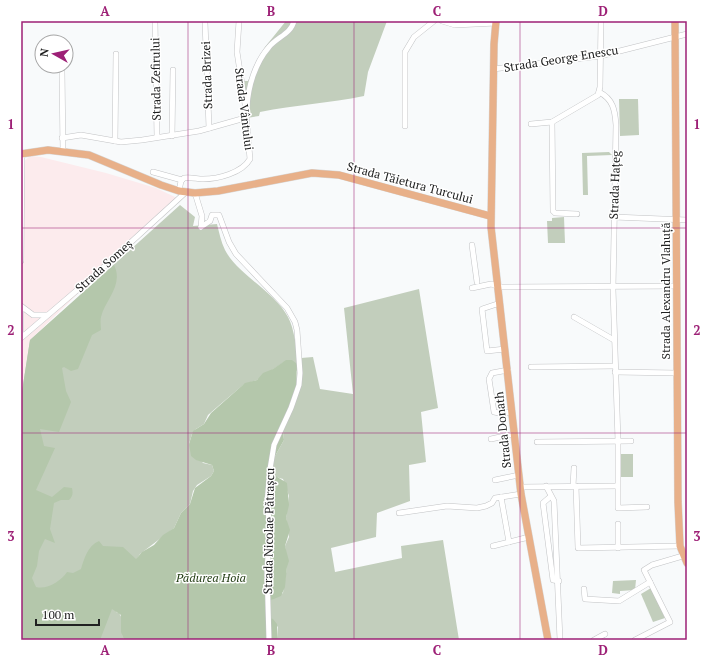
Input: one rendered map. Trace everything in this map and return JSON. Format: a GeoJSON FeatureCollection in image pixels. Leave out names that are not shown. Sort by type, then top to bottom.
{"type":"FeatureCollection","features":[{"type":"Feature","properties":{"kind":"main road","name":"Strada Alexandru Vlahuță"},"geometry":{"type":"LineString","coordinates":[[675,21],[677,373],[680,546],[686,558]]}},
{"type":"Feature","properties":{"kind":"main road","name":"Strada Donath"},"geometry":{"type":"LineString","coordinates":[[496,22],[493,70],[490,216],[521,490],[548,640]]}},
{"type":"Feature","properties":{"kind":"main road","name":"Strada Tăietura Turcului"},"geometry":{"type":"LineString","coordinates":[[22,154],[39,151],[63,151],[95,157],[123,170],[182,192],[195,193],[218,191],[306,174],[333,174],[370,182],[490,216]]}},
{"type":"Feature","properties":{"kind":"street","name":"Strada Zefirului"},"geometry":{"type":"LineString","coordinates":[[155,21],[157,137]]}},
{"type":"Feature","properties":{"kind":"street","name":"Strada Vântului"},"geometry":{"type":"LineString","coordinates":[[182,180],[187,178],[204,179],[217,177],[235,172],[248,162],[250,151],[236,52],[239,21]]}},
{"type":"Feature","properties":{"kind":"street"},"geometry":{"type":"LineString","coordinates":[[62,138],[81,135],[115,141],[142,140],[172,136],[210,128],[245,116],[250,85],[263,56],[273,43],[291,28],[294,21]]}},
{"type":"Feature","properties":{"kind":"street"},"geometry":{"type":"LineString","coordinates":[[405,126],[405,52],[414,37],[434,21]]}},
{"type":"Feature","properties":{"kind":"street"},"geometry":{"type":"LineString","coordinates":[[442,21],[455,25],[496,22]]}},
{"type":"Feature","properties":{"kind":"street"},"geometry":{"type":"LineString","coordinates":[[531,124],[552,122],[594,98],[599,92],[601,21]]}},
{"type":"Feature","properties":{"kind":"street","name":"Strada Brizei"},"geometry":{"type":"LineString","coordinates":[[205,22],[210,128]]}},
{"type":"Feature","properties":{"kind":"street","name":"Strada George Enescu"},"geometry":{"type":"LineString","coordinates":[[493,70],[600,56],[687,34]]}},
{"type":"Feature","properties":{"kind":"street"},"geometry":{"type":"LineString","coordinates":[[115,141],[116,54]]}},
{"type":"Feature","properties":{"kind":"street"},"geometry":{"type":"LineString","coordinates":[[172,136],[173,70]]}},
{"type":"Feature","properties":{"kind":"street"},"geometry":{"type":"LineString","coordinates":[[62,74],[63,151]]}},
{"type":"Feature","properties":{"kind":"street","name":"Strada Hațeg"},"geometry":{"type":"LineString","coordinates":[[599,92],[611,102],[615,112],[616,158],[613,286],[618,441],[618,508],[647,507]]}},
{"type":"Feature","properties":{"kind":"street"},"geometry":{"type":"LineString","coordinates":[[552,122],[553,212],[577,214]]}},
{"type":"Feature","properties":{"kind":"street"},"geometry":{"type":"LineString","coordinates":[[21,261],[22,154]]}},
{"type":"Feature","properties":{"kind":"street"},"geometry":{"type":"LineString","coordinates":[[153,172],[182,180],[182,192]]}},
{"type":"Feature","properties":{"kind":"street","name":"Strada Someș"},"geometry":{"type":"LineString","coordinates":[[21,338],[182,192]]}},
{"type":"Feature","properties":{"kind":"street","name":"Strada Nicolae Pătrașcu"},"geometry":{"type":"LineString","coordinates":[[195,193],[202,216],[201,227],[210,221],[212,215],[219,215],[229,242],[236,254],[287,308],[295,322],[297,330],[300,373],[299,385],[291,408],[274,445],[270,469],[267,503],[270,528],[267,570],[269,640]]}},
{"type":"Feature","properties":{"kind":"street"},"geometry":{"type":"LineString","coordinates":[[614,217],[687,220]]}},
{"type":"Feature","properties":{"kind":"street"},"geometry":{"type":"LineString","coordinates":[[472,246],[477,282]]}},
{"type":"Feature","properties":{"kind":"street"},"geometry":{"type":"LineString","coordinates":[[472,288],[491,284],[498,287],[677,286]]}},
{"type":"Feature","properties":{"kind":"street"},"geometry":{"type":"LineString","coordinates":[[500,303],[482,309],[487,351],[505,348]]}},
{"type":"Feature","properties":{"kind":"street"},"geometry":{"type":"LineString","coordinates":[[21,306],[33,315],[48,315]]}},
{"type":"Feature","properties":{"kind":"street"},"geometry":{"type":"LineString","coordinates":[[21,311],[21,334]]}},
{"type":"Feature","properties":{"kind":"street"},"geometry":{"type":"LineString","coordinates":[[574,317],[614,340]]}},
{"type":"Feature","properties":{"kind":"street"},"geometry":{"type":"LineString","coordinates":[[532,367],[615,366]]}},
{"type":"Feature","properties":{"kind":"street"},"geometry":{"type":"LineString","coordinates":[[508,370],[492,373],[490,377],[490,386],[494,412],[512,412]]}},
{"type":"Feature","properties":{"kind":"street"},"geometry":{"type":"LineString","coordinates":[[615,372],[677,373]]}},
{"type":"Feature","properties":{"kind":"street"},"geometry":{"type":"LineString","coordinates":[[491,439],[514,434]]}},
{"type":"Feature","properties":{"kind":"street"},"geometry":{"type":"LineString","coordinates":[[537,442],[630,441]]}},
{"type":"Feature","properties":{"kind":"street"},"geometry":{"type":"LineString","coordinates":[[574,468],[578,548],[680,546]]}},
{"type":"Feature","properties":{"kind":"street"},"geometry":{"type":"LineString","coordinates":[[495,480],[519,475]]}},
{"type":"Feature","properties":{"kind":"street"},"geometry":{"type":"LineString","coordinates":[[400,513],[447,506],[477,508],[492,503],[495,498],[521,490],[546,486],[617,486]]}},
{"type":"Feature","properties":{"kind":"street"},"geometry":{"type":"LineString","coordinates":[[546,486],[550,497],[554,501],[560,640]]}},
{"type":"Feature","properties":{"kind":"street"},"geometry":{"type":"LineString","coordinates":[[501,497],[509,542]]}},
{"type":"Feature","properties":{"kind":"street"},"geometry":{"type":"LineString","coordinates":[[550,497],[543,503],[553,580],[558,581]]}},
{"type":"Feature","properties":{"kind":"street"},"geometry":{"type":"LineString","coordinates":[[618,524],[618,548]]}},
{"type":"Feature","properties":{"kind":"street"},"geometry":{"type":"LineString","coordinates":[[493,546],[529,537]]}},
{"type":"Feature","properties":{"kind":"street"},"geometry":{"type":"LineString","coordinates":[[635,640],[670,622],[645,573],[647,568],[686,558]]}},
{"type":"Feature","properties":{"kind":"street"},"geometry":{"type":"LineString","coordinates":[[584,590],[585,599],[619,601],[650,582]]}},
{"type":"Feature","properties":{"kind":"street"},"geometry":{"type":"LineString","coordinates":[[594,640],[605,634]]}},
{"type":"Feature","properties":{"kind":"shaded area"},"geometry":{"type":"Polygon","coordinates":[[[30,156],[41,157],[106,173],[156,188],[177,198],[30,340],[21,398],[21,164],[30,156]]]}},
{"type":"Feature","properties":{"kind":"green space"},"geometry":{"type":"Polygon","coordinates":[[[286,21],[387,21],[368,72],[364,96],[260,112],[259,116],[247,118],[244,81],[248,81],[265,47],[286,21]]]}},
{"type":"Feature","properties":{"kind":"green space"},"geometry":{"type":"Polygon","coordinates":[[[619,99],[638,99],[639,135],[620,136],[619,99]]]}},
{"type":"Feature","properties":{"kind":"green space"},"geometry":{"type":"Polygon","coordinates":[[[609,152],[612,155],[587,156],[588,195],[583,195],[582,153],[609,152]]]}},
{"type":"Feature","properties":{"kind":"green space"},"geometry":{"type":"Polygon","coordinates":[[[180,205],[195,217],[193,226],[217,224],[225,250],[231,259],[282,308],[290,322],[301,358],[313,357],[320,389],[353,394],[344,308],[419,289],[438,408],[421,412],[426,462],[409,465],[410,501],[377,513],[376,537],[331,548],[335,572],[402,558],[401,546],[443,540],[459,640],[278,640],[278,627],[270,619],[269,601],[283,593],[287,567],[285,546],[289,537],[286,518],[289,496],[283,479],[276,477],[271,473],[274,458],[284,440],[282,424],[296,384],[297,371],[284,362],[257,380],[243,385],[208,415],[204,424],[196,429],[192,434],[189,444],[203,463],[212,465],[214,471],[211,476],[197,485],[193,491],[190,504],[181,513],[174,528],[140,554],[136,560],[116,612],[119,613],[122,619],[122,633],[124,640],[21,640],[21,398],[30,340],[180,205]]]}},
{"type":"Feature","properties":{"kind":"green space"},"geometry":{"type":"Polygon","coordinates":[[[564,217],[565,243],[548,243],[547,221],[552,221],[552,218],[564,217]]]}},
{"type":"Feature","properties":{"kind":"green space","name":"Pădurea Hoia"},"geometry":{"type":"Polygon","coordinates":[[[114,265],[117,279],[113,292],[101,317],[101,330],[92,335],[78,369],[71,371],[64,367],[62,368],[66,391],[71,402],[59,432],[40,429],[44,446],[55,448],[36,490],[52,497],[64,487],[72,488],[73,493],[69,500],[61,500],[54,503],[50,529],[55,543],[45,539],[39,551],[37,566],[32,578],[36,587],[40,588],[53,584],[61,579],[67,572],[73,573],[81,569],[89,549],[99,541],[103,546],[123,547],[136,559],[142,552],[154,545],[163,535],[174,528],[181,513],[190,504],[195,488],[211,476],[214,471],[212,465],[196,460],[191,456],[189,444],[193,431],[204,424],[211,413],[245,383],[257,380],[263,373],[273,369],[286,360],[292,360],[297,364],[296,387],[282,424],[284,440],[274,458],[271,473],[287,483],[289,505],[286,518],[290,530],[285,546],[289,561],[285,587],[281,596],[269,601],[270,618],[277,624],[278,640],[124,640],[121,632],[121,615],[112,609],[100,640],[21,639],[21,398],[30,340],[114,265]]]}},
{"type":"Feature","properties":{"kind":"green space"},"geometry":{"type":"Polygon","coordinates":[[[619,454],[633,454],[633,477],[619,477],[619,454]]]}},
{"type":"Feature","properties":{"kind":"green space"},"geometry":{"type":"Polygon","coordinates":[[[636,580],[635,590],[620,591],[620,594],[612,593],[613,581],[636,580]]]}},
{"type":"Feature","properties":{"kind":"green space"},"geometry":{"type":"Polygon","coordinates":[[[651,588],[665,618],[653,622],[641,594],[651,588]]]}}]}
